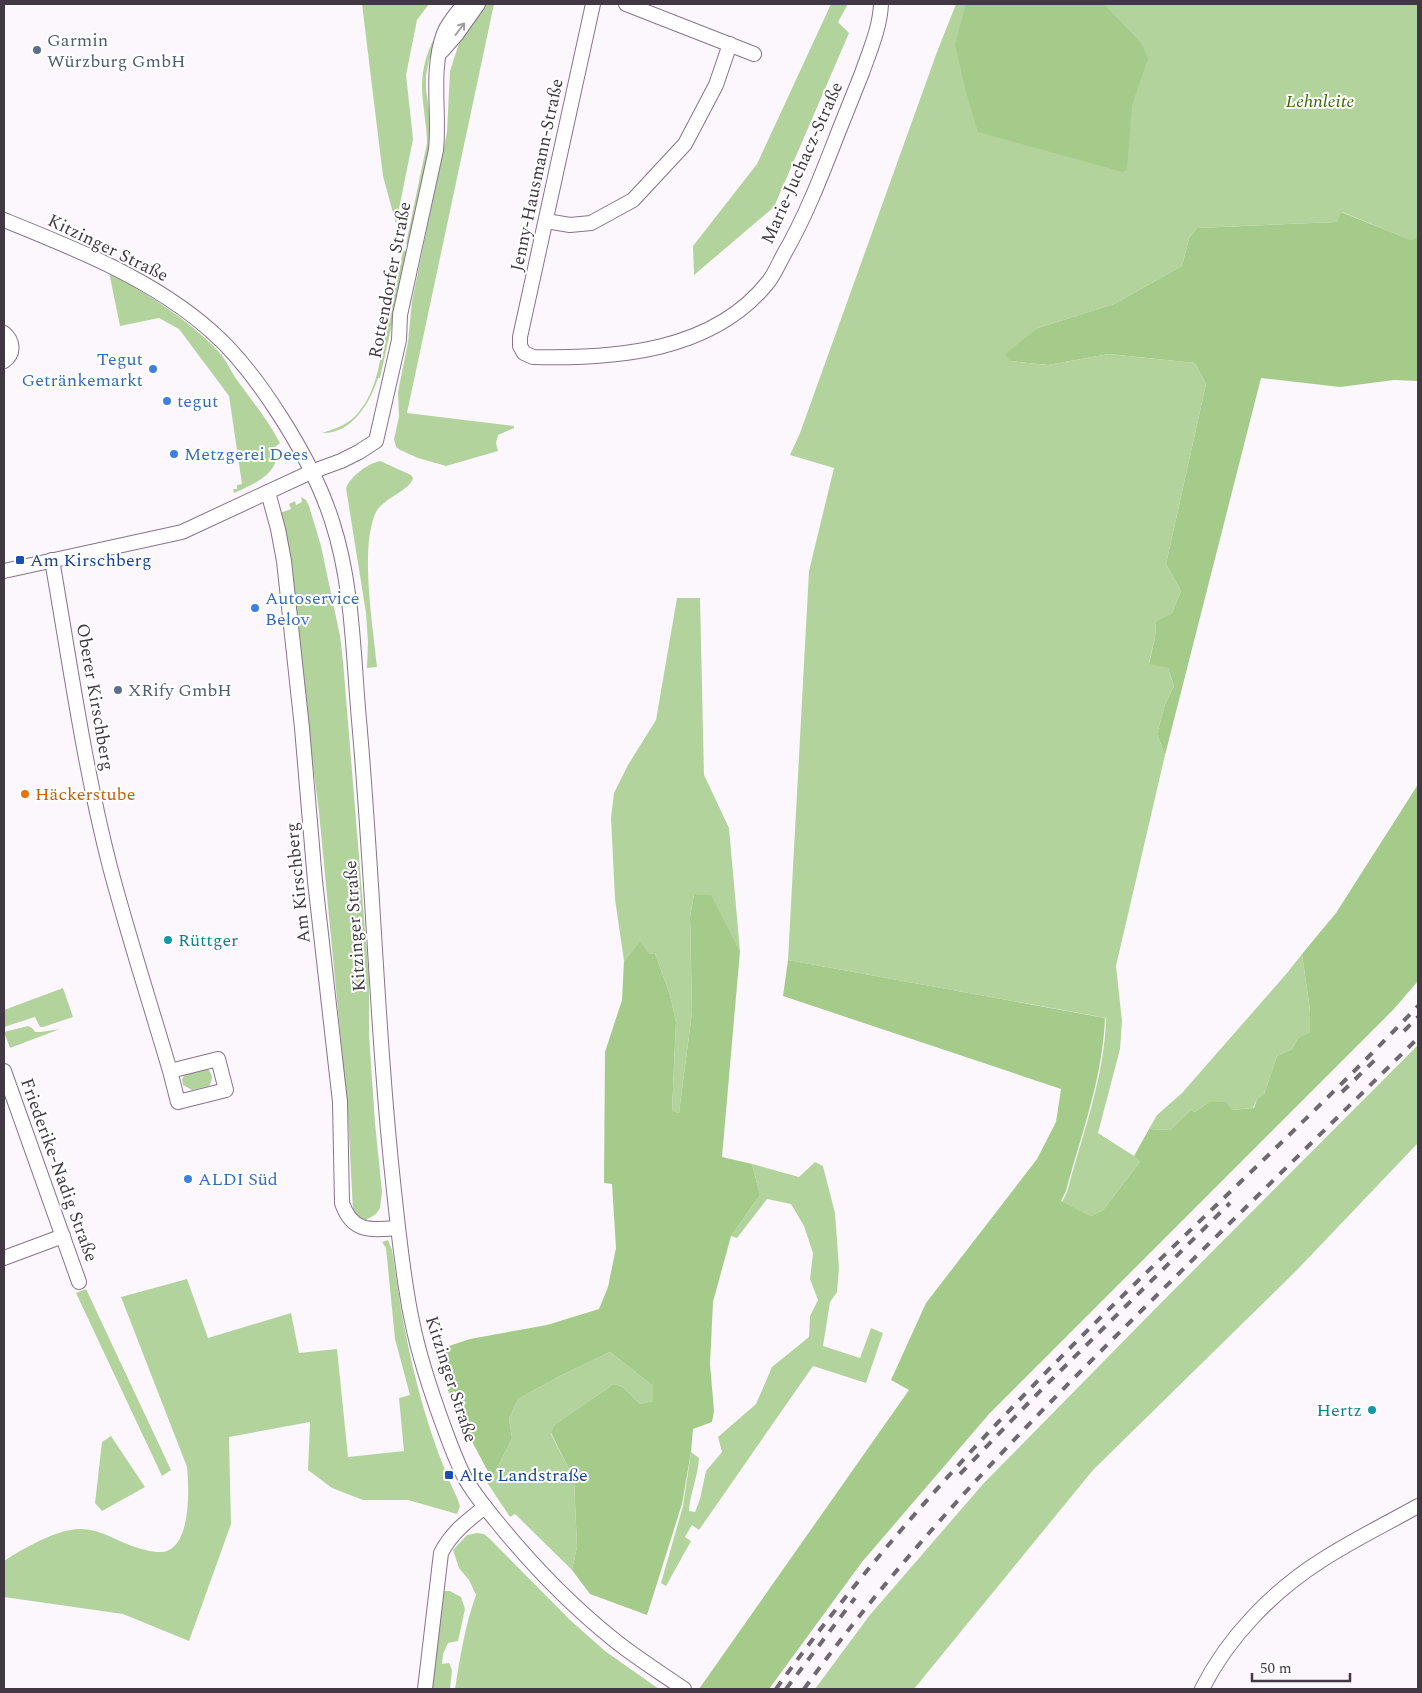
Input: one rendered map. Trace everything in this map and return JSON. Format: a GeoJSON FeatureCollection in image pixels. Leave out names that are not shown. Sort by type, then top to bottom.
{"type":"FeatureCollection","features":[{"type":"Feature","properties":{"kind":"street","name":"Rottendorfer Straße"},"geometry":{"type":"LineString","coordinates":[[311,472],[360,452],[376,441],[399,340],[400,315],[436,150],[438,128],[435,81],[444,32],[464,4]]}},
{"type":"Feature","properties":{"kind":"street","name":"Rottendorfer Straße"},"geometry":{"type":"LineString","coordinates":[[440,54],[478,4]]}},
{"type":"Feature","properties":{"kind":"street","name":"Jenny-Hausmann-Straße"},"geometry":{"type":"LineString","coordinates":[[524,353],[520,346],[520,337],[594,4]]}},
{"type":"Feature","properties":{"kind":"street"},"geometry":{"type":"LineString","coordinates":[[626,4],[754,54]]}},
{"type":"Feature","properties":{"kind":"street","name":"Marie-Juchacz-Straße"},"geometry":{"type":"LineString","coordinates":[[524,353],[532,357],[594,357],[627,354],[656,348],[688,338],[722,323],[745,306],[769,280],[793,238],[820,179],[873,43],[881,4]]}},
{"type":"Feature","properties":{"kind":"street"},"geometry":{"type":"LineString","coordinates":[[546,221],[570,225],[591,223],[634,200],[685,144],[716,85],[730,44]]}},
{"type":"Feature","properties":{"kind":"street","name":"Kitzinger Straße"},"geometry":{"type":"LineString","coordinates":[[4,220],[144,283],[189,312],[213,332],[234,354],[272,404],[311,472],[331,517],[339,544],[347,590],[362,752],[387,1121],[398,1228],[412,1322],[424,1368],[449,1441],[465,1477],[485,1507],[535,1566],[586,1617],[617,1642],[684,1689]]}},
{"type":"Feature","properties":{"kind":"street"},"geometry":{"type":"LineString","coordinates":[[4,333],[11,341],[12,349],[8,358],[4,361]]}},
{"type":"Feature","properties":{"kind":"street"},"geometry":{"type":"LineString","coordinates":[[4,571],[182,532],[311,472]]}},
{"type":"Feature","properties":{"kind":"street","name":"Am Kirschberg"},"geometry":{"type":"LineString","coordinates":[[268,492],[284,561],[301,718],[315,881],[340,1102],[342,1203],[346,1216],[357,1225],[371,1229],[398,1228]]}},
{"type":"Feature","properties":{"kind":"street","name":"Oberer Kirschberg"},"geometry":{"type":"LineString","coordinates":[[52,560],[88,767],[102,833],[170,1071]]}},
{"type":"Feature","properties":{"kind":"street","name":"Friederike-Nadig Straße"},"geometry":{"type":"LineString","coordinates":[[4,1071],[8,1100],[80,1282]]}},
{"type":"Feature","properties":{"kind":"street"},"geometry":{"type":"LineString","coordinates":[[4,1258],[63,1236]]}},
{"type":"Feature","properties":{"kind":"street"},"geometry":{"type":"LineString","coordinates":[[1202,1689],[1213,1667],[1246,1624],[1273,1598],[1321,1560],[1418,1506]]}},
{"type":"Feature","properties":{"kind":"street"},"geometry":{"type":"LineString","coordinates":[[425,1689],[441,1553],[446,1544],[464,1523],[485,1507]]}},
{"type":"Feature","properties":{"kind":"green space"},"geometry":{"type":"Polygon","coordinates":[[[362,4],[429,4],[417,20],[406,75],[413,139],[396,224],[383,176],[362,4]]]}},
{"type":"Feature","properties":{"kind":"green space"},"geometry":{"type":"Polygon","coordinates":[[[486,4],[494,4],[407,413],[514,426],[514,428],[498,435],[496,443],[498,451],[446,466],[418,458],[396,447],[394,439],[399,417],[398,392],[408,342],[412,301],[447,132],[450,71],[460,40],[486,4]]]}},
{"type":"Feature","properties":{"kind":"green space"},"geometry":{"type":"Polygon","coordinates":[[[831,4],[848,4],[838,22],[849,33],[774,207],[694,275],[693,246],[757,164],[831,4]]]}},
{"type":"Feature","properties":{"kind":"green space","name":"Lehnleite"},"geometry":{"type":"Polygon","coordinates":[[[956,4],[1418,4],[1418,243],[1342,212],[1337,222],[1197,228],[1189,238],[1182,266],[1114,304],[1038,328],[1010,361],[1048,365],[1109,354],[1195,363],[1206,384],[1166,564],[1181,591],[1172,613],[1156,623],[1149,663],[1168,668],[1174,686],[1165,704],[1157,734],[1165,755],[1116,966],[1122,1021],[1120,1049],[1098,1133],[1134,1156],[1140,1162],[1103,1210],[1091,1216],[1062,1202],[1067,1192],[1097,1083],[1105,1040],[1106,1018],[788,960],[809,571],[834,468],[790,455],[800,433],[956,4]]]}},
{"type":"Feature","properties":{"kind":"green space"},"geometry":{"type":"Polygon","coordinates":[[[966,4],[1104,4],[1141,43],[1148,59],[1132,105],[1127,169],[1123,172],[978,132],[955,45],[966,4]]]}},
{"type":"Feature","properties":{"kind":"green space"},"geometry":{"type":"Polygon","coordinates":[[[444,21],[429,60],[426,76],[426,90],[431,122],[431,148],[409,245],[406,244],[427,143],[422,79],[429,49],[444,21]]]}},
{"type":"Feature","properties":{"kind":"green space"},"geometry":{"type":"Polygon","coordinates":[[[1341,212],[1411,240],[1418,237],[1418,381],[1394,380],[1340,387],[1261,378],[1165,755],[1157,734],[1165,704],[1174,686],[1168,668],[1149,664],[1156,622],[1172,613],[1181,591],[1166,564],[1206,384],[1195,363],[1109,354],[1048,365],[1010,361],[1005,354],[1038,328],[1114,304],[1182,266],[1189,238],[1197,228],[1337,222],[1341,212]]]}},
{"type":"Feature","properties":{"kind":"green space"},"geometry":{"type":"Polygon","coordinates":[[[403,250],[408,252],[380,378],[378,378],[365,407],[351,423],[333,432],[322,433],[342,426],[350,420],[365,404],[370,394],[380,362],[403,250]]]}},
{"type":"Feature","properties":{"kind":"green space"},"geometry":{"type":"Polygon","coordinates":[[[109,272],[152,298],[194,328],[218,351],[280,443],[275,447],[275,463],[263,478],[234,493],[233,489],[237,489],[237,485],[242,484],[229,396],[179,329],[159,318],[120,326],[109,272]]]}},
{"type":"Feature","properties":{"kind":"green space"},"geometry":{"type":"Polygon","coordinates":[[[380,461],[411,475],[413,478],[407,487],[383,503],[375,514],[371,530],[368,548],[368,568],[377,667],[367,668],[366,613],[346,488],[360,471],[380,461]]]}},
{"type":"Feature","properties":{"kind":"green space"},"geometry":{"type":"Polygon","coordinates":[[[301,497],[306,500],[309,506],[321,546],[340,636],[343,661],[369,979],[369,1035],[382,1192],[380,1208],[376,1214],[366,1220],[357,1217],[353,1211],[348,1115],[319,812],[280,513],[291,509],[289,504],[295,501],[296,505],[302,502],[301,497]]]}},
{"type":"Feature","properties":{"kind":"green space"},"geometry":{"type":"Polygon","coordinates":[[[677,598],[700,598],[704,775],[729,828],[740,951],[711,896],[694,894],[690,917],[692,1012],[679,1113],[672,1112],[676,1022],[670,995],[655,953],[650,954],[640,943],[624,961],[615,899],[611,818],[614,793],[628,765],[656,720],[677,598]]]}},
{"type":"Feature","properties":{"kind":"green space"},"geometry":{"type":"Polygon","coordinates":[[[1417,786],[1418,981],[1393,1010],[989,1414],[862,1562],[769,1689],[699,1689],[909,1390],[891,1380],[926,1303],[1037,1159],[1056,1122],[1061,1089],[783,996],[788,960],[1105,1018],[1096,1084],[1066,1191],[1061,1201],[1091,1216],[1103,1210],[1140,1162],[1134,1156],[1149,1129],[1170,1130],[1191,1110],[1195,1112],[1209,1102],[1226,1102],[1232,1110],[1254,1108],[1257,1099],[1264,1094],[1277,1056],[1292,1049],[1298,1038],[1310,1033],[1310,1010],[1302,954],[1336,913],[1417,786]]]}},
{"type":"Feature","properties":{"kind":"green space"},"geometry":{"type":"Polygon","coordinates":[[[694,894],[711,895],[740,951],[722,1157],[752,1164],[760,1195],[731,1236],[713,1302],[710,1364],[714,1411],[712,1422],[693,1429],[682,1504],[647,1615],[590,1594],[572,1570],[577,1547],[574,1479],[551,1433],[554,1425],[614,1384],[623,1387],[640,1404],[653,1401],[653,1386],[610,1352],[518,1399],[509,1418],[512,1438],[492,1479],[452,1400],[434,1351],[470,1339],[547,1325],[599,1309],[608,1287],[616,1248],[612,1184],[604,1183],[605,1052],[622,1000],[624,961],[640,942],[650,954],[655,953],[670,995],[676,1022],[672,1111],[679,1113],[692,1012],[690,917],[694,894]]]}},
{"type":"Feature","properties":{"kind":"green space"},"geometry":{"type":"Polygon","coordinates":[[[1302,954],[1310,1011],[1310,1034],[1298,1038],[1292,1049],[1277,1056],[1264,1094],[1257,1099],[1253,1108],[1232,1110],[1209,1102],[1195,1112],[1191,1110],[1170,1130],[1149,1129],[1157,1115],[1182,1093],[1302,954]]]}},
{"type":"Feature","properties":{"kind":"green space"},"geometry":{"type":"Polygon","coordinates":[[[63,988],[73,1017],[43,1027],[40,1027],[35,1017],[4,1027],[4,1010],[63,988]]]}},
{"type":"Feature","properties":{"kind":"green space"},"geometry":{"type":"Polygon","coordinates":[[[28,1026],[35,1032],[60,1029],[10,1048],[4,1032],[28,1026]]]}},
{"type":"Feature","properties":{"kind":"green space"},"geometry":{"type":"Polygon","coordinates":[[[1418,1045],[1418,1143],[1295,1272],[1093,1470],[914,1689],[815,1689],[869,1616],[983,1484],[1418,1045]]]}},
{"type":"Feature","properties":{"kind":"green space"},"geometry":{"type":"Polygon","coordinates":[[[203,1068],[208,1069],[212,1075],[209,1086],[192,1090],[183,1085],[182,1079],[186,1073],[203,1068]]]}},
{"type":"Feature","properties":{"kind":"green space"},"geometry":{"type":"Polygon","coordinates":[[[815,1162],[823,1166],[835,1213],[839,1268],[837,1292],[830,1302],[823,1346],[860,1358],[871,1328],[883,1333],[866,1383],[813,1366],[699,1530],[692,1525],[685,1537],[691,1541],[666,1586],[661,1583],[683,1506],[691,1452],[699,1458],[689,1511],[695,1512],[706,1471],[722,1452],[718,1437],[756,1404],[772,1367],[809,1337],[810,1316],[818,1300],[810,1279],[813,1253],[804,1226],[791,1204],[767,1199],[737,1238],[731,1236],[760,1195],[752,1164],[799,1177],[815,1162]]]}},
{"type":"Feature","properties":{"kind":"green space"},"geometry":{"type":"Polygon","coordinates":[[[388,1240],[392,1250],[403,1322],[417,1385],[428,1424],[460,1506],[457,1514],[408,1500],[363,1500],[332,1488],[308,1470],[310,1422],[229,1437],[231,1524],[189,1641],[123,1614],[4,1597],[4,1561],[30,1545],[62,1532],[81,1529],[102,1533],[152,1552],[169,1550],[176,1544],[181,1535],[187,1512],[187,1467],[121,1297],[187,1279],[208,1338],[291,1313],[299,1353],[337,1349],[348,1457],[404,1451],[399,1398],[410,1395],[395,1339],[386,1248],[382,1242],[388,1240]]]}},
{"type":"Feature","properties":{"kind":"green space"},"geometry":{"type":"Polygon","coordinates":[[[86,1289],[171,1470],[162,1476],[76,1293],[86,1289]]]}},
{"type":"Feature","properties":{"kind":"green space"},"geometry":{"type":"Polygon","coordinates":[[[610,1352],[653,1386],[653,1401],[640,1404],[623,1387],[614,1384],[554,1425],[551,1434],[574,1479],[577,1547],[572,1570],[515,1514],[510,1517],[486,1481],[492,1479],[512,1438],[509,1418],[518,1399],[610,1352]]]}},
{"type":"Feature","properties":{"kind":"green space"},"geometry":{"type":"Polygon","coordinates":[[[111,1436],[145,1487],[102,1511],[95,1503],[102,1442],[111,1436]]]}},
{"type":"Feature","properties":{"kind":"green space"},"geometry":{"type":"Polygon","coordinates":[[[484,1534],[490,1539],[570,1620],[605,1651],[659,1689],[455,1689],[466,1630],[476,1595],[469,1580],[459,1568],[453,1550],[467,1535],[484,1534]]]}},
{"type":"Feature","properties":{"kind":"green space"},"geometry":{"type":"Polygon","coordinates":[[[444,1591],[450,1591],[461,1597],[465,1609],[458,1641],[448,1643],[443,1654],[442,1664],[449,1663],[452,1670],[450,1689],[428,1689],[439,1594],[444,1591]]]}},
{"type":"Feature","properties":{"kind":"railway"},"geometry":{"type":"LineString","coordinates":[[776,1689],[809,1644],[878,1558],[988,1433],[1109,1309],[1331,1094],[1418,1006]]}},
{"type":"Feature","properties":{"kind":"railway"},"geometry":{"type":"LineString","coordinates":[[1404,1031],[1418,1017]]}},
{"type":"Feature","properties":{"kind":"railway"},"geometry":{"type":"LineString","coordinates":[[804,1689],[877,1594],[997,1458],[1123,1329],[1418,1038]]}},
{"type":"Feature","properties":{"kind":"railway"},"geometry":{"type":"LineString","coordinates":[[1342,1092],[1378,1057]]}},
{"type":"Feature","properties":{"kind":"railway"},"geometry":{"type":"LineString","coordinates":[[960,1474],[1042,1389],[1230,1203]]}},
{"type":"Feature","properties":{"kind":"railway"},"geometry":{"type":"LineString","coordinates":[[786,1689],[855,1598]]}},
{"type":"Feature","properties":{"kind":"place","name":"Garmin Würzburg GmbH"},"geometry":{"type":"Point","coordinates":[37,50]}},
{"type":"Feature","properties":{"kind":"place","name":"Tegut Getränkemarkt"},"geometry":{"type":"Point","coordinates":[153,369]}},
{"type":"Feature","properties":{"kind":"place","name":"tegut"},"geometry":{"type":"Point","coordinates":[167,401]}},
{"type":"Feature","properties":{"kind":"place","name":"Metzgerei Dees"},"geometry":{"type":"Point","coordinates":[174,454]}},
{"type":"Feature","properties":{"kind":"place","name":"Am Kirschberg"},"geometry":{"type":"Point","coordinates":[20,560]}},
{"type":"Feature","properties":{"kind":"place","name":"Autoservice Belov"},"geometry":{"type":"Point","coordinates":[255,608]}},
{"type":"Feature","properties":{"kind":"place","name":"XRify GmbH"},"geometry":{"type":"Point","coordinates":[118,690]}},
{"type":"Feature","properties":{"kind":"place","name":"Häckerstube"},"geometry":{"type":"Point","coordinates":[25,794]}},
{"type":"Feature","properties":{"kind":"place","name":"Rüttger"},"geometry":{"type":"Point","coordinates":[168,940]}},
{"type":"Feature","properties":{"kind":"place","name":"ALDI Süd"},"geometry":{"type":"Point","coordinates":[188,1179]}},
{"type":"Feature","properties":{"kind":"place","name":"Hertz"},"geometry":{"type":"Point","coordinates":[1372,1410]}},
{"type":"Feature","properties":{"kind":"place","name":"Alte Landstraße"},"geometry":{"type":"Point","coordinates":[449,1475]}}]}
